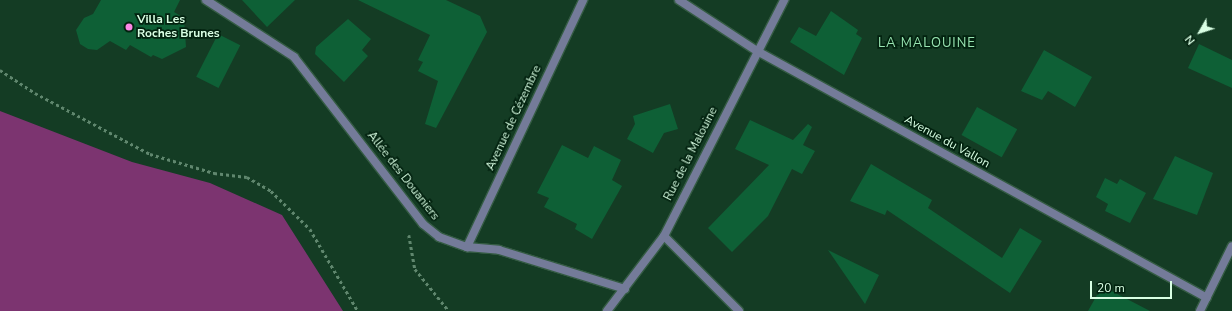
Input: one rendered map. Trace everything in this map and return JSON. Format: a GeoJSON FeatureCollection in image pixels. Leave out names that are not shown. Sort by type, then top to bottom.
{"type":"FeatureCollection","features":[{"type":"Feature","properties":{"kind":"street","name":"Allée des Douaniers"},"geometry":{"type":"LineString","coordinates":[[206,0],[294,57],[423,224],[439,237],[467,247],[499,250],[625,289]]}},
{"type":"Feature","properties":{"kind":"street","name":"Avenue de Cézembre"},"geometry":{"type":"LineString","coordinates":[[467,247],[583,0]]}},
{"type":"Feature","properties":{"kind":"street","name":"Avenue du Vallon"},"geometry":{"type":"LineString","coordinates":[[679,0],[757,51],[1207,298]]}},
{"type":"Feature","properties":{"kind":"street","name":"Rue de la Malouine"},"geometry":{"type":"LineString","coordinates":[[607,311],[664,236],[784,0]]}},
{"type":"Feature","properties":{"kind":"street"},"geometry":{"type":"LineString","coordinates":[[664,236],[739,311]]}},
{"type":"Feature","properties":{"kind":"street"},"geometry":{"type":"LineString","coordinates":[[1200,311],[1232,246]]}},
{"type":"Feature","properties":{"kind":"path"},"geometry":{"type":"LineString","coordinates":[[0,70],[35,93],[150,154],[214,174],[247,177],[271,191],[310,229],[358,311]]}},
{"type":"Feature","properties":{"kind":"path"},"geometry":{"type":"LineString","coordinates":[[407,236],[415,269],[449,311]]}},
{"type":"Feature","properties":{"kind":"shaded area"},"geometry":{"type":"Polygon","coordinates":[[[0,111],[132,162],[210,183],[282,215],[343,311],[0,311],[0,111]]]}},
{"type":"Feature","properties":{"kind":"building","name":"Villa Les Roches Brunes"},"geometry":{"type":"Polygon","coordinates":[[[101,0],[180,0],[174,12],[184,18],[186,47],[162,59],[153,55],[151,57],[130,45],[126,50],[110,41],[97,50],[88,49],[80,44],[76,30],[84,18],[93,14],[101,0]]]}},
{"type":"Feature","properties":{"kind":"building"},"geometry":{"type":"Polygon","coordinates":[[[242,0],[295,0],[267,27],[242,0]]]}},
{"type":"Feature","properties":{"kind":"building"},"geometry":{"type":"Polygon","coordinates":[[[358,0],[446,0],[480,16],[487,32],[436,128],[425,124],[438,81],[418,71],[423,62],[418,60],[430,35],[358,0]]]}},
{"type":"Feature","properties":{"kind":"building"},"geometry":{"type":"Polygon","coordinates":[[[831,11],[858,30],[856,34],[862,38],[844,75],[790,42],[799,27],[816,36],[831,11]]]}},
{"type":"Feature","properties":{"kind":"building"},"geometry":{"type":"Polygon","coordinates":[[[348,19],[371,39],[362,50],[368,56],[344,82],[315,54],[316,47],[348,19]]]}},
{"type":"Feature","properties":{"kind":"building"},"geometry":{"type":"Polygon","coordinates":[[[218,34],[240,45],[218,88],[196,77],[218,34]]]}},
{"type":"Feature","properties":{"kind":"building"},"geometry":{"type":"Polygon","coordinates":[[[1199,44],[1232,60],[1232,88],[1188,68],[1199,44]]]}},
{"type":"Feature","properties":{"kind":"building"},"geometry":{"type":"Polygon","coordinates":[[[1044,50],[1092,77],[1075,107],[1048,91],[1042,100],[1021,91],[1044,50]]]}},
{"type":"Feature","properties":{"kind":"building"},"geometry":{"type":"Polygon","coordinates":[[[670,104],[678,129],[664,133],[653,153],[627,139],[635,124],[633,116],[670,104]]]}},
{"type":"Feature","properties":{"kind":"building"},"geometry":{"type":"Polygon","coordinates":[[[977,107],[1017,129],[1002,157],[961,135],[977,107]]]}},
{"type":"Feature","properties":{"kind":"building"},"geometry":{"type":"Polygon","coordinates":[[[750,120],[793,140],[808,124],[812,127],[803,145],[815,151],[802,174],[792,169],[768,216],[732,252],[708,228],[769,165],[735,149],[750,120]]]}},
{"type":"Feature","properties":{"kind":"building"},"geometry":{"type":"Polygon","coordinates":[[[562,145],[588,158],[594,146],[621,160],[612,180],[622,186],[592,239],[575,229],[577,224],[544,207],[549,198],[537,193],[562,145]]]}},
{"type":"Feature","properties":{"kind":"building"},"geometry":{"type":"Polygon","coordinates":[[[1175,156],[1213,173],[1197,215],[1153,199],[1175,156]]]}},
{"type":"Feature","properties":{"kind":"building"},"geometry":{"type":"Polygon","coordinates":[[[871,164],[932,200],[928,208],[1002,258],[1020,228],[1042,241],[1010,293],[887,210],[885,215],[850,201],[871,164]]]}},
{"type":"Feature","properties":{"kind":"building"},"geometry":{"type":"Polygon","coordinates":[[[1105,178],[1117,184],[1120,179],[1146,193],[1130,223],[1105,211],[1108,204],[1096,197],[1105,178]]]}},
{"type":"Feature","properties":{"kind":"building"},"geometry":{"type":"Polygon","coordinates":[[[828,250],[879,275],[865,304],[828,250]]]}},
{"type":"Feature","properties":{"kind":"building"},"geometry":{"type":"Polygon","coordinates":[[[1102,286],[1150,311],[1088,311],[1102,286]]]}},
{"type":"Feature","properties":{"kind":"place","name":"Villa Les Roches Brunes"},"geometry":{"type":"Point","coordinates":[129,27]}},
{"type":"Feature","properties":{"kind":"district","name":"LA MALOUINE"},"geometry":{"type":"Point","coordinates":[927,43]}}]}
